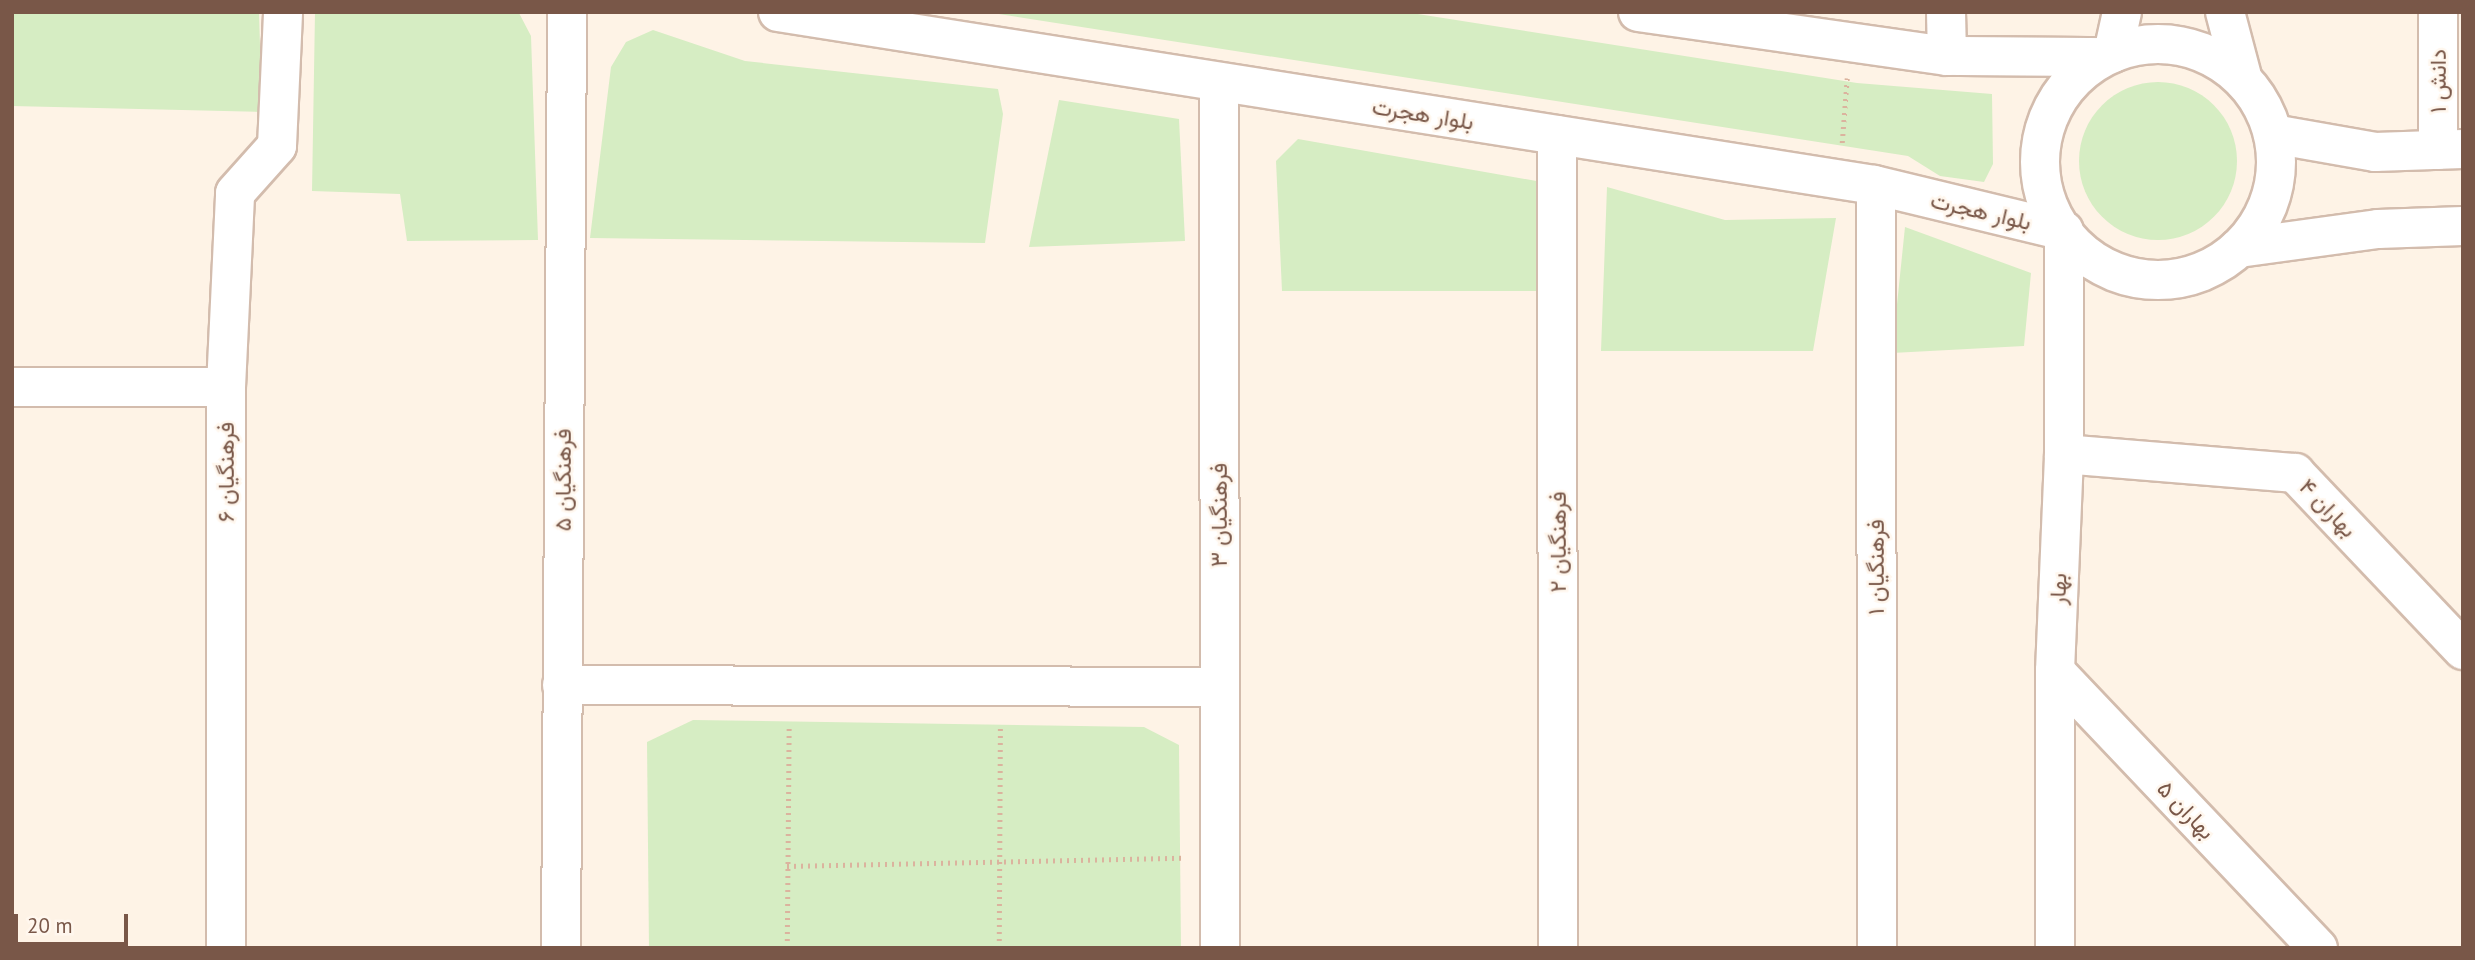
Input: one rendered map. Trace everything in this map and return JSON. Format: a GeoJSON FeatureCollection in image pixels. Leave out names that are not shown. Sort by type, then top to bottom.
{"type":"FeatureCollection","features":[{"type":"Feature","properties":{"kind":"street","name":"فرهنگیان ۶"},"geometry":{"type":"LineString","coordinates":[[226,948],[226,387],[235,194],[277,146],[283,12]]}},
{"type":"Feature","properties":{"kind":"street","name":"فرهنگیان ۵"},"geometry":{"type":"LineString","coordinates":[[561,948],[567,12]]}},
{"type":"Feature","properties":{"kind":"street","name":"بلوار هجرت"},"geometry":{"type":"LineString","coordinates":[[779,12],[1876,186],[2064,231]]}},
{"type":"Feature","properties":{"kind":"street"},"geometry":{"type":"LineString","coordinates":[[1638,12],[1947,56],[2107,55]]}},
{"type":"Feature","properties":{"kind":"street"},"geometry":{"type":"LineString","coordinates":[[1947,12],[1947,56]]}},
{"type":"Feature","properties":{"kind":"street"},"geometry":{"type":"LineString","coordinates":[[2107,55],[2122,12]]}},
{"type":"Feature","properties":{"kind":"street"},"geometry":{"type":"LineString","coordinates":[[2225,12],[2243,80]]}},
{"type":"Feature","properties":{"kind":"street","name":"دانش ۱"},"geometry":{"type":"LineString","coordinates":[[2438,12],[2451,149]]}},
{"type":"Feature","properties":{"kind":"street"},"geometry":{"type":"LineString","coordinates":[[2160,43],[2191,48],[2219,60],[2243,80],[2262,105],[2273,134],[2276,164],[2271,195],[2259,224],[2239,248],[2215,265],[2195,273],[2155,280],[2124,275],[2080,253],[2054,218],[2043,189],[2039,159],[2044,128],[2056,99],[2076,76],[2107,55],[2130,46],[2160,43]]}},
{"type":"Feature","properties":{"kind":"street","name":"فرهنگیان ۳"},"geometry":{"type":"LineString","coordinates":[[1219,82],[1220,948]]}},
{"type":"Feature","properties":{"kind":"street"},"geometry":{"type":"LineString","coordinates":[[2273,134],[2375,152],[2451,149]]}},
{"type":"Feature","properties":{"kind":"street","name":"فرهنگیان ۲"},"geometry":{"type":"LineString","coordinates":[[1557,135],[1558,948]]}},
{"type":"Feature","properties":{"kind":"street","name":"فرهنگیان ۱"},"geometry":{"type":"LineString","coordinates":[[1876,186],[1877,948]]}},
{"type":"Feature","properties":{"kind":"street"},"geometry":{"type":"LineString","coordinates":[[2239,248],[2378,229],[2463,226]]}},
{"type":"Feature","properties":{"kind":"street","name":"بهار"},"geometry":{"type":"LineString","coordinates":[[2056,948],[2055,671],[2064,454],[2064,231]]}},
{"type":"Feature","properties":{"kind":"street"},"geometry":{"type":"LineString","coordinates":[[12,387],[226,387]]}},
{"type":"Feature","properties":{"kind":"street","name":"بهاران ۴"},"geometry":{"type":"LineString","coordinates":[[2064,454],[2295,473],[2463,650]]}},
{"type":"Feature","properties":{"kind":"street","name":"بهاران ۵"},"geometry":{"type":"LineString","coordinates":[[2055,671],[2318,948]]}},
{"type":"Feature","properties":{"kind":"street"},"geometry":{"type":"LineString","coordinates":[[562,685],[1220,687]]}},
{"type":"Feature","properties":{"kind":"path"},"geometry":{"type":"LineString","coordinates":[[1838,180],[1850,42]]}},
{"type":"Feature","properties":{"kind":"path"},"geometry":{"type":"LineString","coordinates":[[787,948],[789,685]]}},
{"type":"Feature","properties":{"kind":"path"},"geometry":{"type":"LineString","coordinates":[[999,948],[1000,686]]}},
{"type":"Feature","properties":{"kind":"path"},"geometry":{"type":"LineString","coordinates":[[787,866],[1219,857]]}},
{"type":"Feature","properties":{"kind":"green space"},"geometry":{"type":"Polygon","coordinates":[[[12,12],[259,12],[262,112],[12,106],[12,12]]]}},
{"type":"Feature","properties":{"kind":"green space"},"geometry":{"type":"Polygon","coordinates":[[[315,12],[519,13],[531,36],[538,240],[407,241],[400,194],[312,191],[315,12]]]}},
{"type":"Feature","properties":{"kind":"green space"},"geometry":{"type":"Polygon","coordinates":[[[986,12],[1405,12],[1857,83],[1992,94],[1993,164],[1984,182],[1940,176],[1908,156],[986,12]]]}},
{"type":"Feature","properties":{"kind":"green space"},"geometry":{"type":"Polygon","coordinates":[[[653,30],[745,61],[998,89],[1003,114],[985,243],[590,238],[611,67],[626,42],[653,30]]]}},
{"type":"Feature","properties":{"kind":"green space"},"geometry":{"type":"Polygon","coordinates":[[[2158,82],[2188,88],[2214,105],[2231,131],[2237,161],[2231,191],[2214,217],[2188,234],[2158,240],[2128,234],[2102,217],[2085,191],[2079,161],[2085,131],[2102,105],[2128,88],[2158,82]]]}},
{"type":"Feature","properties":{"kind":"green space"},"geometry":{"type":"Polygon","coordinates":[[[1059,100],[1179,119],[1185,241],[1029,247],[1059,100]]]}},
{"type":"Feature","properties":{"kind":"green space"},"geometry":{"type":"Polygon","coordinates":[[[1298,139],[1542,182],[1536,291],[1282,291],[1276,161],[1298,139]]]}},
{"type":"Feature","properties":{"kind":"green space"},"geometry":{"type":"Polygon","coordinates":[[[1607,187],[1725,220],[1836,218],[1813,351],[1601,351],[1607,187]]]}},
{"type":"Feature","properties":{"kind":"green space"},"geometry":{"type":"Polygon","coordinates":[[[1905,227],[2031,273],[2024,346],[1892,353],[1905,227]]]}},
{"type":"Feature","properties":{"kind":"green space"},"geometry":{"type":"Polygon","coordinates":[[[693,720],[1144,727],[1179,745],[1181,948],[649,948],[647,742],[693,720]]]}}]}
